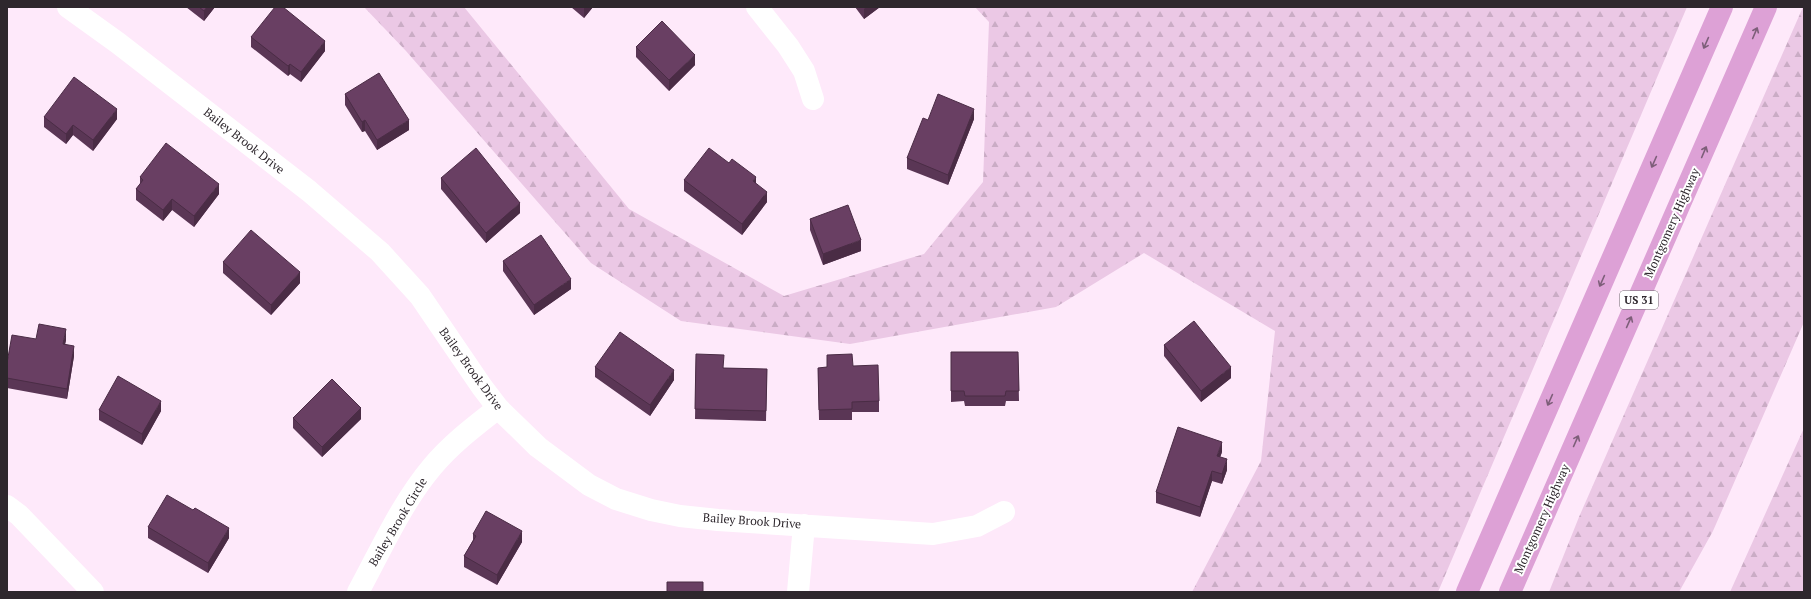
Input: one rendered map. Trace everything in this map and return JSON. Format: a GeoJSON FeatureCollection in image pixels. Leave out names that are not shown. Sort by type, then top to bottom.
{"type":"FeatureCollection","features":[{"type":"Feature","properties":{"kind":"main road"},"geometry":{"type":"LineString","coordinates":[[1467,592],[1722,7]]}},
{"type":"Feature","properties":{"kind":"main road","name":"Montgomery Highway"},"geometry":{"type":"LineString","coordinates":[[1510,592],[1766,7]]}},
{"type":"Feature","properties":{"kind":"street","name":"Bailey Brook Drive"},"geometry":{"type":"LineString","coordinates":[[68,7],[309,191],[380,252],[420,296],[498,408],[538,447],[589,486],[616,499],[651,510],[680,516],[718,520],[932,534],[977,526],[1004,512]]}},
{"type":"Feature","properties":{"kind":"street"},"geometry":{"type":"LineString","coordinates":[[757,7],[788,46],[804,71],[813,99]]}},
{"type":"Feature","properties":{"kind":"street","name":"Bailey Brook Circle"},"geometry":{"type":"LineString","coordinates":[[358,592],[401,513],[428,471],[450,447],[498,408]]}},
{"type":"Feature","properties":{"kind":"street"},"geometry":{"type":"LineString","coordinates":[[7,506],[19,515],[93,592]]}},
{"type":"Feature","properties":{"kind":"street"},"geometry":{"type":"LineString","coordinates":[[798,592],[804,525]]}},
{"type":"Feature","properties":{"kind":"green space"},"geometry":{"type":"Polygon","coordinates":[[[364,7],[464,7],[629,209],[784,296],[924,254],[983,182],[989,22],[975,7],[1687,7],[1438,592],[1192,592],[1261,461],[1275,331],[1144,253],[1056,307],[850,344],[681,321],[591,263],[406,51],[364,7]]]}},
{"type":"Feature","properties":{"kind":"green space"},"geometry":{"type":"Polygon","coordinates":[[[1803,7],[1804,322],[1713,531],[1679,592],[1549,592],[1579,517],[1803,7]]]}},
{"type":"Feature","properties":{"kind":"green space"},"geometry":{"type":"Polygon","coordinates":[[[1804,428],[1804,592],[1730,592],[1804,428]]]}},
{"type":"Feature","properties":{"kind":"building"},"geometry":{"type":"Polygon","coordinates":[[[199,7],[207,7],[204,11],[199,7]]]}},
{"type":"Feature","properties":{"kind":"building"},"geometry":{"type":"Polygon","coordinates":[[[275,7],[283,7],[325,41],[301,72],[290,64],[288,66],[251,37],[275,7]]]}},
{"type":"Feature","properties":{"kind":"building"},"geometry":{"type":"Polygon","coordinates":[[[662,21],[695,55],[669,80],[636,47],[662,21]]]}},
{"type":"Feature","properties":{"kind":"building"},"geometry":{"type":"Polygon","coordinates":[[[379,73],[409,120],[377,140],[365,120],[362,122],[345,94],[379,73]]]}},
{"type":"Feature","properties":{"kind":"building"},"geometry":{"type":"Polygon","coordinates":[[[74,77],[117,109],[93,140],[73,125],[66,134],[44,117],[74,77]]]}},
{"type":"Feature","properties":{"kind":"building"},"geometry":{"type":"Polygon","coordinates":[[[938,94],[974,109],[948,175],[907,158],[923,118],[928,120],[938,94]]]}},
{"type":"Feature","properties":{"kind":"building"},"geometry":{"type":"Polygon","coordinates":[[[166,143],[219,184],[194,216],[172,199],[163,210],[136,189],[143,180],[140,177],[166,143]]]}},
{"type":"Feature","properties":{"kind":"building"},"geometry":{"type":"Polygon","coordinates":[[[476,148],[520,203],[486,233],[441,178],[476,148]]]}},
{"type":"Feature","properties":{"kind":"building"},"geometry":{"type":"Polygon","coordinates":[[[709,148],[729,163],[732,159],[756,177],[753,181],[767,192],[742,224],[684,180],[709,148]]]}},
{"type":"Feature","properties":{"kind":"building"},"geometry":{"type":"Polygon","coordinates":[[[848,205],[861,240],[823,254],[810,219],[848,205]]]}},
{"type":"Feature","properties":{"kind":"building"},"geometry":{"type":"Polygon","coordinates":[[[251,230],[300,272],[271,305],[223,262],[251,230]]]}},
{"type":"Feature","properties":{"kind":"building"},"geometry":{"type":"Polygon","coordinates":[[[541,235],[571,279],[534,305],[503,261],[541,235]]]}},
{"type":"Feature","properties":{"kind":"building"},"geometry":{"type":"Polygon","coordinates":[[[1194,321],[1231,367],[1201,391],[1164,345],[1194,321]]]}},
{"type":"Feature","properties":{"kind":"building"},"geometry":{"type":"Polygon","coordinates":[[[39,324],[66,329],[63,344],[74,346],[67,389],[7,378],[7,363],[12,335],[36,339],[39,324]]]}},
{"type":"Feature","properties":{"kind":"building"},"geometry":{"type":"Polygon","coordinates":[[[620,332],[674,370],[650,405],[595,367],[620,332]]]}},
{"type":"Feature","properties":{"kind":"building"},"geometry":{"type":"Polygon","coordinates":[[[951,352],[1018,352],[1019,391],[1006,391],[1005,396],[965,396],[964,391],[951,391],[951,352]]]}},
{"type":"Feature","properties":{"kind":"building"},"geometry":{"type":"Polygon","coordinates":[[[696,354],[724,355],[723,368],[767,369],[766,411],[695,409],[696,354]]]}},
{"type":"Feature","properties":{"kind":"building"},"geometry":{"type":"Polygon","coordinates":[[[852,354],[853,366],[878,365],[879,401],[852,402],[852,409],[819,410],[818,368],[827,367],[827,355],[852,354]]]}},
{"type":"Feature","properties":{"kind":"building"},"geometry":{"type":"Polygon","coordinates":[[[118,376],[161,401],[142,434],[99,410],[118,376]]]}},
{"type":"Feature","properties":{"kind":"building"},"geometry":{"type":"Polygon","coordinates":[[[332,379],[361,408],[322,447],[293,418],[332,379]]]}},
{"type":"Feature","properties":{"kind":"building"},"geometry":{"type":"Polygon","coordinates":[[[1178,427],[1222,442],[1217,456],[1227,459],[1222,474],[1212,471],[1200,507],[1156,492],[1178,427]]]}},
{"type":"Feature","properties":{"kind":"building"},"geometry":{"type":"Polygon","coordinates":[[[167,495],[193,510],[195,508],[229,528],[208,563],[148,527],[167,495]]]}},
{"type":"Feature","properties":{"kind":"building"},"geometry":{"type":"Polygon","coordinates":[[[486,511],[522,531],[497,575],[464,556],[476,536],[473,534],[486,511]]]}},
{"type":"Feature","properties":{"kind":"building"},"geometry":{"type":"Polygon","coordinates":[[[667,582],[703,582],[703,592],[667,592],[667,582]]]}}]}
